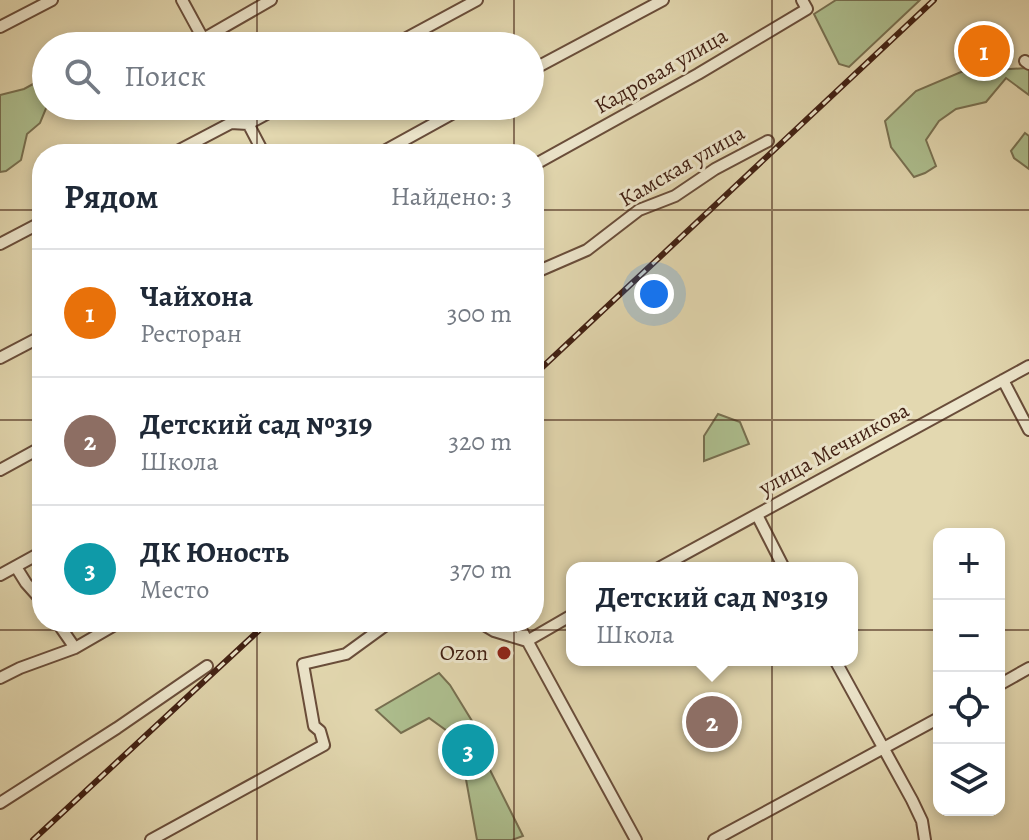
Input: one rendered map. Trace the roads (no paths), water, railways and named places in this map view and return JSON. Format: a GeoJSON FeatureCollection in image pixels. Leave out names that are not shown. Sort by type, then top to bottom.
{"type":"FeatureCollection","features":[{"type":"Feature","properties":{"kind":"street"},"geometry":{"type":"LineString","coordinates":[[0,27],[52,0]]}},
{"type":"Feature","properties":{"kind":"street"},"geometry":{"type":"LineString","coordinates":[[182,0],[200,32]]}},
{"type":"Feature","properties":{"kind":"street"},"geometry":{"type":"LineString","coordinates":[[221,32],[271,0]]}},
{"type":"Feature","properties":{"kind":"street"},"geometry":{"type":"LineString","coordinates":[[418,32],[477,0]]}},
{"type":"Feature","properties":{"kind":"street"},"geometry":{"type":"LineString","coordinates":[[544,64],[663,0]]}},
{"type":"Feature","properties":{"kind":"street","name":"Кадровая улица"},"geometry":{"type":"LineString","coordinates":[[544,159],[698,74],[804,5]]}},
{"type":"Feature","properties":{"kind":"street"},"geometry":{"type":"LineString","coordinates":[[246,120],[259,144]]}},
{"type":"Feature","properties":{"kind":"street"},"geometry":{"type":"LineString","coordinates":[[191,144],[231,123],[248,124],[255,120]]}},
{"type":"Feature","properties":{"kind":"street"},"geometry":{"type":"LineString","coordinates":[[397,144],[441,120]]}},
{"type":"Feature","properties":{"kind":"street","name":"Камская улица"},"geometry":{"type":"LineString","coordinates":[[544,269],[587,250],[639,210],[675,196],[715,169],[768,141]]}},
{"type":"Feature","properties":{"kind":"street"},"geometry":{"type":"LineString","coordinates":[[0,242],[32,227]]}},
{"type":"Feature","properties":{"kind":"street"},"geometry":{"type":"LineString","coordinates":[[0,358],[32,341]]}},
{"type":"Feature","properties":{"kind":"street","name":"улица Мечникова"},"geometry":{"type":"LineString","coordinates":[[670,562],[1029,366]]}},
{"type":"Feature","properties":{"kind":"street"},"geometry":{"type":"LineString","coordinates":[[1003,380],[1029,430]]}},
{"type":"Feature","properties":{"kind":"street"},"geometry":{"type":"LineString","coordinates":[[0,470],[32,452]]}},
{"type":"Feature","properties":{"kind":"street"},"geometry":{"type":"LineString","coordinates":[[757,515],[781,562]]}},
{"type":"Feature","properties":{"kind":"street"},"geometry":{"type":"LineString","coordinates":[[0,575],[32,558]]}},
{"type":"Feature","properties":{"kind":"street"},"geometry":{"type":"LineString","coordinates":[[16,567],[32,590]]}},
{"type":"Feature","properties":{"kind":"street"},"geometry":{"type":"LineString","coordinates":[[544,631],[566,618]]}},
{"type":"Feature","properties":{"kind":"street"},"geometry":{"type":"LineString","coordinates":[[64,632],[75,648]]}},
{"type":"Feature","properties":{"kind":"street"},"geometry":{"type":"LineString","coordinates":[[0,678],[75,648],[103,632]]}},
{"type":"Feature","properties":{"kind":"street"},"geometry":{"type":"LineString","coordinates":[[151,840],[324,745],[320,731],[314,726],[303,664],[346,654],[376,632]]}},
{"type":"Feature","properties":{"kind":"street"},"geometry":{"type":"LineString","coordinates":[[497,632],[527,641],[543,632]]}},
{"type":"Feature","properties":{"kind":"street"},"geometry":{"type":"LineString","coordinates":[[522,632],[636,840]]}},
{"type":"Feature","properties":{"kind":"street"},"geometry":{"type":"LineString","coordinates":[[0,803],[207,666]]}},
{"type":"Feature","properties":{"kind":"street"},"geometry":{"type":"LineString","coordinates":[[838,666],[922,821],[925,840]]}},
{"type":"Feature","properties":{"kind":"street"},"geometry":{"type":"LineString","coordinates":[[1005,682],[1029,668]]}},
{"type":"Feature","properties":{"kind":"street"},"geometry":{"type":"LineString","coordinates":[[714,840],[933,721]]}},
{"type":"Feature","properties":{"kind":"railway"},"geometry":{"type":"LineString","coordinates":[[544,366],[934,0]]}},
{"type":"Feature","properties":{"kind":"railway"},"geometry":{"type":"LineString","coordinates":[[33,840],[257,632]]}},
{"type":"Feature","properties":{"kind":"place","name":"Чайхона"},"geometry":{"type":"Point","coordinates":[984,51]}},
{"type":"Feature","properties":{"kind":"place","name":"Ozon"},"geometry":{"type":"Point","coordinates":[504,653]}},
{"type":"Feature","properties":{"kind":"place","name":"Детский сад №319"},"geometry":{"type":"Point","coordinates":[712,722]}},
{"type":"Feature","properties":{"kind":"place","name":"ДК Юность"},"geometry":{"type":"Point","coordinates":[468,750]}}]}
